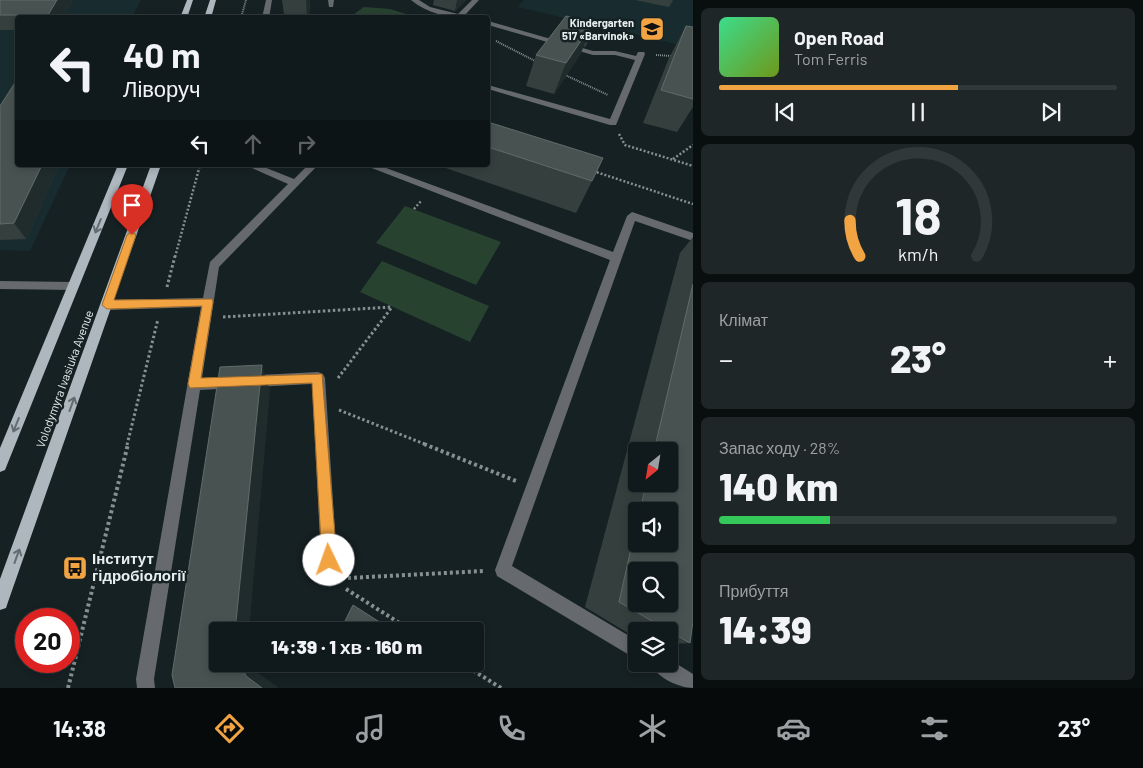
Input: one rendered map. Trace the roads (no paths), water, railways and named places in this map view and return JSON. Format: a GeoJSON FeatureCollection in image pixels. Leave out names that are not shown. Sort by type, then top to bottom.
{"type":"FeatureCollection","features":[{"type":"Feature","properties":{"kind":"main road"},"geometry":{"type":"LineString","coordinates":[[183,15],[190,0]]}},
{"type":"Feature","properties":{"kind":"main road"},"geometry":{"type":"LineString","coordinates":[[208,15],[213,0]]}},
{"type":"Feature","properties":{"kind":"main road","name":"Volodymyra Ivasiuka Avenue"},"geometry":{"type":"LineString","coordinates":[[0,465],[122,167]]}},
{"type":"Feature","properties":{"kind":"main road","name":"Volodymyra Ivasiuka Avenue"},"geometry":{"type":"LineString","coordinates":[[0,602],[155,167]]}},
{"type":"Feature","properties":{"kind":"lane"},"geometry":{"type":"LineString","coordinates":[[266,15],[269,0]]}},
{"type":"Feature","properties":{"kind":"lane"},"geometry":{"type":"LineString","coordinates":[[414,0],[428,8],[454,15]]}},
{"type":"Feature","properties":{"kind":"lane"},"geometry":{"type":"LineString","coordinates":[[464,15],[476,0]]}},
{"type":"Feature","properties":{"kind":"lane"},"geometry":{"type":"LineString","coordinates":[[490,24],[593,53],[640,56],[613,123],[490,88]]}},
{"type":"Feature","properties":{"kind":"lane"},"geometry":{"type":"LineString","coordinates":[[255,167],[295,183]]}},
{"type":"Feature","properties":{"kind":"lane"},"geometry":{"type":"LineString","coordinates":[[146,688],[145,679],[214,265],[311,167]]}},
{"type":"Feature","properties":{"kind":"lane"},"geometry":{"type":"LineString","coordinates":[[374,167],[617,258]]}},
{"type":"Feature","properties":{"kind":"lane"},"geometry":{"type":"LineString","coordinates":[[628,645],[502,570],[632,216],[693,237]]}},
{"type":"Feature","properties":{"kind":"lane"},"geometry":{"type":"LineString","coordinates":[[0,285],[73,286]]}},
{"type":"Feature","properties":{"kind":"lane"},"geometry":{"type":"LineString","coordinates":[[107,305],[208,302]]}},
{"type":"Feature","properties":{"kind":"lane"},"geometry":{"type":"LineString","coordinates":[[194,384],[318,378],[330,579]]}},
{"type":"Feature","properties":{"kind":"lane"},"geometry":{"type":"LineString","coordinates":[[673,672],[693,684]]}},
{"type":"Feature","properties":{"kind":"place","name":"Kindergarten 517 «Barvinok»"},"geometry":{"type":"Point","coordinates":[652,29]}},
{"type":"Feature","properties":{"kind":"place","name":"Інститут гідробіології"},"geometry":{"type":"Point","coordinates":[75,568]}}]}
